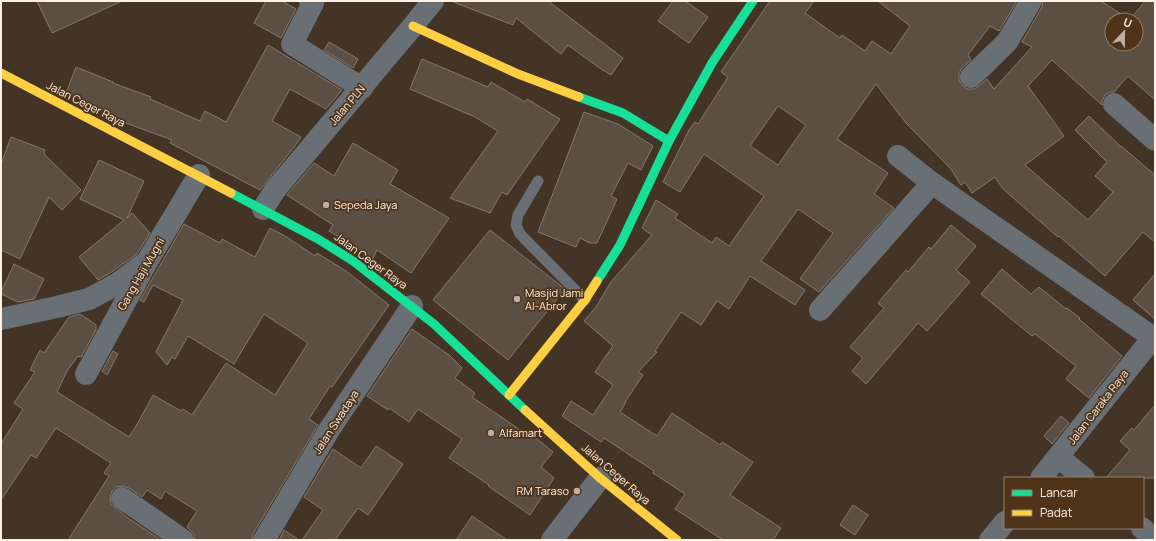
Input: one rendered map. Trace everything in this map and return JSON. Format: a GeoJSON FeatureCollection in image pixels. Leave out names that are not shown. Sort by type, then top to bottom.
{"type":"FeatureCollection","features":[{"type":"Feature","properties":{"kind":"main road"},"geometry":{"type":"LineString","coordinates":[[509,395],[585,300],[620,245],[669,141],[712,64],[753,1]]}},
{"type":"Feature","properties":{"kind":"main road"},"geometry":{"type":"LineString","coordinates":[[413,26],[518,74],[623,113],[669,141]]}},
{"type":"Feature","properties":{"kind":"main road","name":"Jalan Ceger Raya"},"geometry":{"type":"LineString","coordinates":[[1,73],[318,238],[353,261],[434,324],[600,478],[677,540]]}},
{"type":"Feature","properties":{"kind":"street"},"geometry":{"type":"LineString","coordinates":[[310,1],[313,3],[292,44],[362,88]]}},
{"type":"Feature","properties":{"kind":"street","name":"Jalan PLN"},"geometry":{"type":"LineString","coordinates":[[263,209],[275,190],[362,88],[433,1]]}},
{"type":"Feature","properties":{"kind":"street"},"geometry":{"type":"LineString","coordinates":[[971,78],[1007,42],[1031,1]]}},
{"type":"Feature","properties":{"kind":"street"},"geometry":{"type":"LineString","coordinates":[[1114,104],[1155,140]]}},
{"type":"Feature","properties":{"kind":"street"},"geometry":{"type":"LineString","coordinates":[[898,156],[932,183],[1154,337]]}},
{"type":"Feature","properties":{"kind":"street","name":"Gang Haji Mugni"},"geometry":{"type":"LineString","coordinates":[[86,374],[148,260],[199,175]]}},
{"type":"Feature","properties":{"kind":"street"},"geometry":{"type":"LineString","coordinates":[[820,310],[932,183]]}},
{"type":"Feature","properties":{"kind":"street"},"geometry":{"type":"LineString","coordinates":[[1,319],[89,299],[117,284],[148,260]]}},
{"type":"Feature","properties":{"kind":"street","name":"Jalan Swadaya"},"geometry":{"type":"LineString","coordinates":[[264,540],[329,430],[412,306]]}},
{"type":"Feature","properties":{"kind":"street","name":"Jalan Caraka Raya"},"geometry":{"type":"LineString","coordinates":[[1042,477],[1154,337]]}},
{"type":"Feature","properties":{"kind":"street"},"geometry":{"type":"LineString","coordinates":[[1058,457],[1083,477]]}},
{"type":"Feature","properties":{"kind":"street"},"geometry":{"type":"LineString","coordinates":[[552,540],[600,478]]}},
{"type":"Feature","properties":{"kind":"street"},"geometry":{"type":"LineString","coordinates":[[122,498],[183,540]]}},
{"type":"Feature","properties":{"kind":"street"},"geometry":{"type":"LineString","coordinates":[[990,540],[1004,523]]}},
{"type":"Feature","properties":{"kind":"street"},"geometry":{"type":"LineString","coordinates":[[1143,529],[1155,540]]}},
{"type":"Feature","properties":{"kind":"lane"},"geometry":{"type":"LineString","coordinates":[[538,181],[518,215],[516,225],[520,234],[585,300]]}},
{"type":"Feature","properties":{"kind":"building"},"geometry":{"type":"Polygon","coordinates":[[[37,1],[122,1],[52,33],[37,1]]]}},
{"type":"Feature","properties":{"kind":"building"},"geometry":{"type":"Polygon","coordinates":[[[266,1],[282,1],[296,9],[281,38],[254,23],[266,1]]]}},
{"type":"Feature","properties":{"kind":"building"},"geometry":{"type":"Polygon","coordinates":[[[548,1],[623,58],[611,75],[568,45],[561,54],[516,18],[513,25],[453,2],[548,1]]]}},
{"type":"Feature","properties":{"kind":"building"},"geometry":{"type":"Polygon","coordinates":[[[673,1],[685,1],[708,17],[689,43],[658,21],[673,1]]]}},
{"type":"Feature","properties":{"kind":"building"},"geometry":{"type":"Polygon","coordinates":[[[770,1],[814,1],[805,13],[840,38],[842,35],[865,51],[872,41],[891,54],[910,26],[878,1],[1017,1],[999,31],[990,26],[968,55],[971,60],[959,73],[959,80],[967,89],[974,89],[987,79],[994,89],[1032,47],[1022,42],[1042,7],[1043,1],[1101,1],[1118,12],[1104,12],[1104,52],[1144,52],[1144,12],[1136,12],[1145,1],[1155,1],[1155,100],[1128,76],[1114,92],[1110,92],[1105,95],[1102,105],[1052,60],[1028,86],[1064,136],[1025,165],[1088,220],[1113,192],[1095,176],[1107,162],[1075,130],[1089,116],[1121,147],[1155,175],[1155,242],[1143,232],[1105,276],[1003,189],[995,177],[972,193],[965,182],[961,185],[951,169],[906,123],[876,84],[837,139],[888,173],[874,194],[894,208],[819,292],[800,279],[833,233],[798,209],[761,261],[805,290],[795,305],[750,276],[729,309],[717,301],[701,325],[681,312],[655,351],[657,352],[638,372],[643,375],[620,412],[657,436],[672,413],[720,445],[722,442],[753,462],[730,495],[781,528],[773,540],[723,540],[675,509],[685,494],[653,473],[654,471],[604,438],[601,442],[562,416],[571,401],[593,415],[613,385],[595,372],[613,346],[584,321],[596,307],[611,282],[652,235],[642,228],[656,200],[678,214],[675,218],[712,243],[716,237],[729,246],[764,196],[704,154],[680,192],[663,182],[689,130],[695,122],[698,124],[728,77],[721,72],[770,1]],[[778,106],[750,146],[778,165],[806,125],[778,106]]]}},
{"type":"Feature","properties":{"kind":"building"},"geometry":{"type":"Polygon","coordinates":[[[329,42],[358,59],[353,68],[324,50],[329,42]]]}},
{"type":"Feature","properties":{"kind":"building"},"geometry":{"type":"Polygon","coordinates":[[[268,45],[342,90],[326,109],[290,89],[272,121],[301,137],[260,190],[170,143],[172,140],[123,122],[111,116],[112,113],[66,93],[76,67],[151,97],[150,99],[200,121],[205,111],[226,122],[268,45]]]}},
{"type":"Feature","properties":{"kind":"building"},"geometry":{"type":"Polygon","coordinates":[[[422,59],[488,87],[491,82],[525,102],[527,99],[560,119],[507,195],[502,192],[490,213],[450,198],[498,131],[475,117],[410,89],[422,59]]]}},
{"type":"Feature","properties":{"kind":"building"},"geometry":{"type":"Polygon","coordinates":[[[584,112],[618,124],[653,146],[641,170],[628,163],[611,196],[617,199],[597,243],[590,243],[580,238],[576,247],[538,232],[584,112]]]}},
{"type":"Feature","properties":{"kind":"building"},"geometry":{"type":"Polygon","coordinates":[[[11,137],[45,150],[44,154],[81,190],[62,210],[49,197],[20,259],[1,250],[1,164],[11,137]]]}},
{"type":"Feature","properties":{"kind":"building"},"geometry":{"type":"Polygon","coordinates":[[[353,143],[398,170],[390,184],[449,218],[411,273],[377,250],[372,260],[360,250],[329,231],[333,225],[287,195],[314,163],[334,176],[353,143]]]}},
{"type":"Feature","properties":{"kind":"building"},"geometry":{"type":"Polygon","coordinates":[[[99,160],[144,181],[127,218],[132,213],[150,233],[137,254],[98,280],[79,257],[124,220],[80,199],[99,160]]]}},
{"type":"Feature","properties":{"kind":"building"},"geometry":{"type":"Polygon","coordinates":[[[184,224],[220,243],[222,239],[255,257],[270,228],[315,256],[317,253],[346,271],[389,305],[332,387],[330,386],[309,419],[318,425],[253,534],[252,540],[195,540],[194,534],[187,527],[197,511],[165,491],[161,499],[147,490],[142,497],[129,488],[123,486],[116,487],[112,491],[110,497],[111,504],[128,518],[161,540],[68,540],[109,476],[104,473],[111,463],[56,428],[36,458],[31,455],[1,500],[1,444],[23,409],[14,403],[35,372],[30,370],[40,350],[44,353],[69,317],[80,314],[96,325],[96,330],[81,357],[78,356],[67,371],[57,392],[129,437],[153,395],[181,411],[183,409],[192,415],[226,363],[275,395],[308,343],[264,314],[234,364],[188,336],[175,359],[172,357],[167,365],[156,352],[183,300],[153,285],[144,302],[140,300],[184,224]]]}},
{"type":"Feature","properties":{"kind":"building"},"geometry":{"type":"Polygon","coordinates":[[[951,225],[976,246],[956,270],[970,282],[927,331],[918,323],[866,384],[852,371],[863,358],[850,347],[884,308],[878,303],[906,270],[908,272],[929,247],[931,249],[951,225]]]}},
{"type":"Feature","properties":{"kind":"building"},"geometry":{"type":"Polygon","coordinates":[[[490,230],[565,289],[508,360],[433,300],[490,230]]]}},
{"type":"Feature","properties":{"kind":"building"},"geometry":{"type":"Polygon","coordinates":[[[14,264],[44,279],[34,299],[18,302],[1,294],[14,264]]]}},
{"type":"Feature","properties":{"kind":"building"},"geometry":{"type":"Polygon","coordinates":[[[1002,269],[1031,294],[1039,287],[1066,309],[1067,308],[1080,318],[1079,319],[1122,356],[1089,398],[1066,379],[1076,366],[1035,334],[1032,336],[981,294],[1002,269]]]}},
{"type":"Feature","properties":{"kind":"building"},"geometry":{"type":"Polygon","coordinates":[[[1155,274],[1155,319],[1133,300],[1155,274]]]}},
{"type":"Feature","properties":{"kind":"building"},"geometry":{"type":"Polygon","coordinates":[[[412,329],[449,355],[462,368],[455,378],[475,393],[472,397],[529,436],[531,434],[553,452],[541,467],[554,478],[530,515],[449,458],[462,439],[418,409],[409,422],[389,408],[388,410],[367,396],[412,329]]]}},
{"type":"Feature","properties":{"kind":"building"},"geometry":{"type":"Polygon","coordinates":[[[113,351],[118,354],[107,375],[102,371],[113,351]]]}},
{"type":"Feature","properties":{"kind":"building"},"geometry":{"type":"Polygon","coordinates":[[[1155,405],[1155,478],[1107,477],[1130,450],[1120,441],[1132,428],[1134,430],[1155,405]]]}},
{"type":"Feature","properties":{"kind":"building"},"geometry":{"type":"Polygon","coordinates":[[[1061,416],[1069,423],[1052,444],[1044,436],[1061,416]]]}},
{"type":"Feature","properties":{"kind":"building"},"geometry":{"type":"Polygon","coordinates":[[[376,446],[403,464],[368,515],[358,508],[335,540],[302,540],[323,510],[304,497],[333,449],[361,468],[376,446]]]}},
{"type":"Feature","properties":{"kind":"building"},"geometry":{"type":"Polygon","coordinates":[[[853,505],[868,515],[855,535],[840,525],[853,505]]]}},
{"type":"Feature","properties":{"kind":"building"},"geometry":{"type":"Polygon","coordinates":[[[472,516],[507,540],[456,540],[472,516]]]}},
{"type":"Feature","properties":{"kind":"building"},"geometry":{"type":"Polygon","coordinates":[[[284,530],[299,540],[279,540],[284,530]]]}},
{"type":"Feature","properties":{"kind":"traffic: fast"},"geometry":{"type":"LineString","coordinates":[[597,281],[620,245],[669,141],[712,63],[753,1]]}},
{"type":"Feature","properties":{"kind":"traffic: fast"},"geometry":{"type":"LineString","coordinates":[[579,97],[623,113],[669,141]]}},
{"type":"Feature","properties":{"kind":"traffic: fast"},"geometry":{"type":"LineString","coordinates":[[231,193],[318,239],[353,261],[434,324],[525,410]]}},
{"type":"Feature","properties":{"kind":"traffic: slow"},"geometry":{"type":"LineString","coordinates":[[413,26],[518,74],[579,97]]}},
{"type":"Feature","properties":{"kind":"traffic: slow"},"geometry":{"type":"LineString","coordinates":[[1,73],[231,193]]}},
{"type":"Feature","properties":{"kind":"traffic: slow"},"geometry":{"type":"LineString","coordinates":[[509,395],[585,300],[597,281]]}},
{"type":"Feature","properties":{"kind":"traffic: slow"},"geometry":{"type":"LineString","coordinates":[[525,410],[600,478],[677,540]]}},
{"type":"Feature","properties":{"kind":"place","name":"Sepeda Jaya"},"geometry":{"type":"Point","coordinates":[326,205]}},
{"type":"Feature","properties":{"kind":"place","name":"Masjid Jami Al-Abror"},"geometry":{"type":"Point","coordinates":[517,299]}},
{"type":"Feature","properties":{"kind":"place","name":"Alfamart"},"geometry":{"type":"Point","coordinates":[491,433]}},
{"type":"Feature","properties":{"kind":"place","name":"RM Taraso"},"geometry":{"type":"Point","coordinates":[577,491]}}]}
